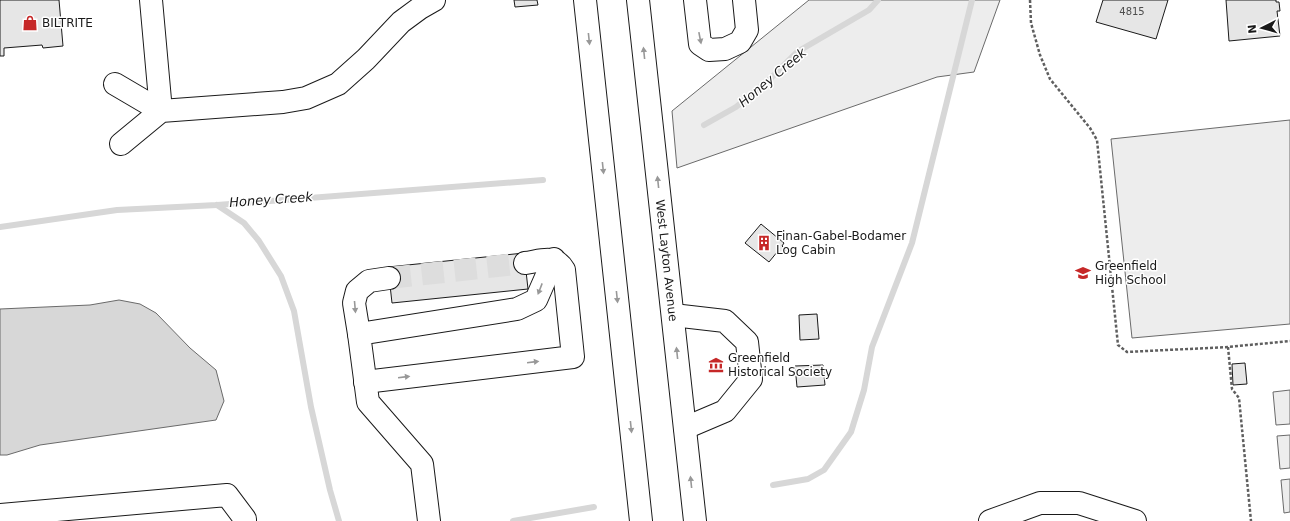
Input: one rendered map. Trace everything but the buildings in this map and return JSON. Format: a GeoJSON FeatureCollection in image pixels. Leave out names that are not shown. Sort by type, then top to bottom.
{"type":"FeatureCollection","features":[{"type":"Feature","properties":{"kind":"main road"},"geometry":{"type":"LineString","coordinates":[[151,0],[161,111]]}},
{"type":"Feature","properties":{"kind":"main road"},"geometry":{"type":"LineString","coordinates":[[115,84],[161,111],[283,102],[306,98],[338,84],[366,59],[401,22],[434,0]]}},
{"type":"Feature","properties":{"kind":"main road"},"geometry":{"type":"LineString","coordinates":[[585,0],[641,521]]}},
{"type":"Feature","properties":{"kind":"main road","name":"West Layton Avenue"},"geometry":{"type":"LineString","coordinates":[[638,0],[695,521]]}},
{"type":"Feature","properties":{"kind":"main road"},"geometry":{"type":"LineString","coordinates":[[695,0],[700,44],[709,50],[725,50],[740,42],[747,30],[744,0]]}},
{"type":"Feature","properties":{"kind":"main road"},"geometry":{"type":"LineString","coordinates":[[121,144],[161,111]]}},
{"type":"Feature","properties":{"kind":"main road"},"geometry":{"type":"LineString","coordinates":[[359,334],[517,309],[536,300],[554,259]]}},
{"type":"Feature","properties":{"kind":"main road"},"geometry":{"type":"LineString","coordinates":[[365,382],[573,357],[564,270],[560,263],[554,259],[525,263]]}},
{"type":"Feature","properties":{"kind":"main road"},"geometry":{"type":"LineString","coordinates":[[389,278],[369,281],[357,291],[354,303],[368,402],[422,464],[429,521]]}},
{"type":"Feature","properties":{"kind":"main road"},"geometry":{"type":"LineString","coordinates":[[672,315],[725,320],[747,342],[751,378],[725,411],[685,428]]}},
{"type":"Feature","properties":{"kind":"main road"},"geometry":{"type":"LineString","coordinates":[[0,515],[227,495],[245,521]]}},
{"type":"Feature","properties":{"kind":"main road"},"geometry":{"type":"LineString","coordinates":[[990,521],[1040,503],[1079,503],[1135,521]]}},
{"type":"Feature","properties":{"kind":"path"},"geometry":{"type":"LineString","coordinates":[[1030,0],[1031,22],[1040,55],[1050,79],[1090,128],[1097,140],[1118,345],[1127,352],[1228,347],[1290,340]]}},
{"type":"Feature","properties":{"kind":"path"},"geometry":{"type":"LineString","coordinates":[[1228,347],[1232,389],[1239,398],[1251,521]]}},
{"type":"Feature","properties":{"kind":"shaded area"},"geometry":{"type":"Polygon","coordinates":[[[809,0],[1000,0],[974,72],[937,77],[677,168],[672,111],[809,0]]]}},
{"type":"Feature","properties":{"kind":"shaded area"},"geometry":{"type":"Polygon","coordinates":[[[1290,120],[1290,324],[1132,338],[1111,139],[1290,120]]]}},
{"type":"Feature","properties":{"kind":"shaded area"},"geometry":{"type":"Polygon","coordinates":[[[119,300],[140,304],[156,313],[190,348],[216,370],[224,401],[216,420],[40,445],[7,455],[0,455],[0,309],[90,305],[119,300]]]}},
{"type":"Feature","properties":{"kind":"shaded area"},"geometry":{"type":"Polygon","coordinates":[[[1290,390],[1290,424],[1276,425],[1273,392],[1290,390]]]}},
{"type":"Feature","properties":{"kind":"shaded area"},"geometry":{"type":"Polygon","coordinates":[[[1290,435],[1290,468],[1280,469],[1277,436],[1290,435]]]}},
{"type":"Feature","properties":{"kind":"shaded area"},"geometry":{"type":"Polygon","coordinates":[[[1290,479],[1290,512],[1284,513],[1281,480],[1290,479]]]}},
{"type":"Feature","properties":{"kind":"waterway","name":"Honey Creek"},"geometry":{"type":"LineString","coordinates":[[704,125],[736,107],[769,80],[797,52],[869,10],[878,0]]}},
{"type":"Feature","properties":{"kind":"waterway"},"geometry":{"type":"LineString","coordinates":[[773,485],[808,479],[824,470],[851,432],[864,390],[872,347],[912,243],[972,0]]}},
{"type":"Feature","properties":{"kind":"waterway","name":"Honey Creek"},"geometry":{"type":"LineString","coordinates":[[0,227],[117,210],[217,205],[543,180]]}},
{"type":"Feature","properties":{"kind":"waterway"},"geometry":{"type":"LineString","coordinates":[[217,205],[244,223],[259,241],[281,276],[294,311],[311,407],[330,490],[339,521]]}},
{"type":"Feature","properties":{"kind":"waterway"},"geometry":{"type":"LineString","coordinates":[[513,521],[594,507]]}},
{"type":"Feature","properties":{"kind":"tunnel"},"geometry":{"type":"LineString","coordinates":[[389,278],[525,263]]}},
{"type":"Feature","properties":{"kind":"place","name":"BILTRITE"},"geometry":{"type":"Point","coordinates":[30,23]}},
{"type":"Feature","properties":{"kind":"place","name":"Finan-Gabel-Bodamer Log Cabin"},"geometry":{"type":"Point","coordinates":[764,243]}},
{"type":"Feature","properties":{"kind":"place","name":"Greenfield High School"},"geometry":{"type":"Point","coordinates":[1083,273]}},
{"type":"Feature","properties":{"kind":"place","name":"Greenfield Historical Society"},"geometry":{"type":"Point","coordinates":[716,365]}}]}
